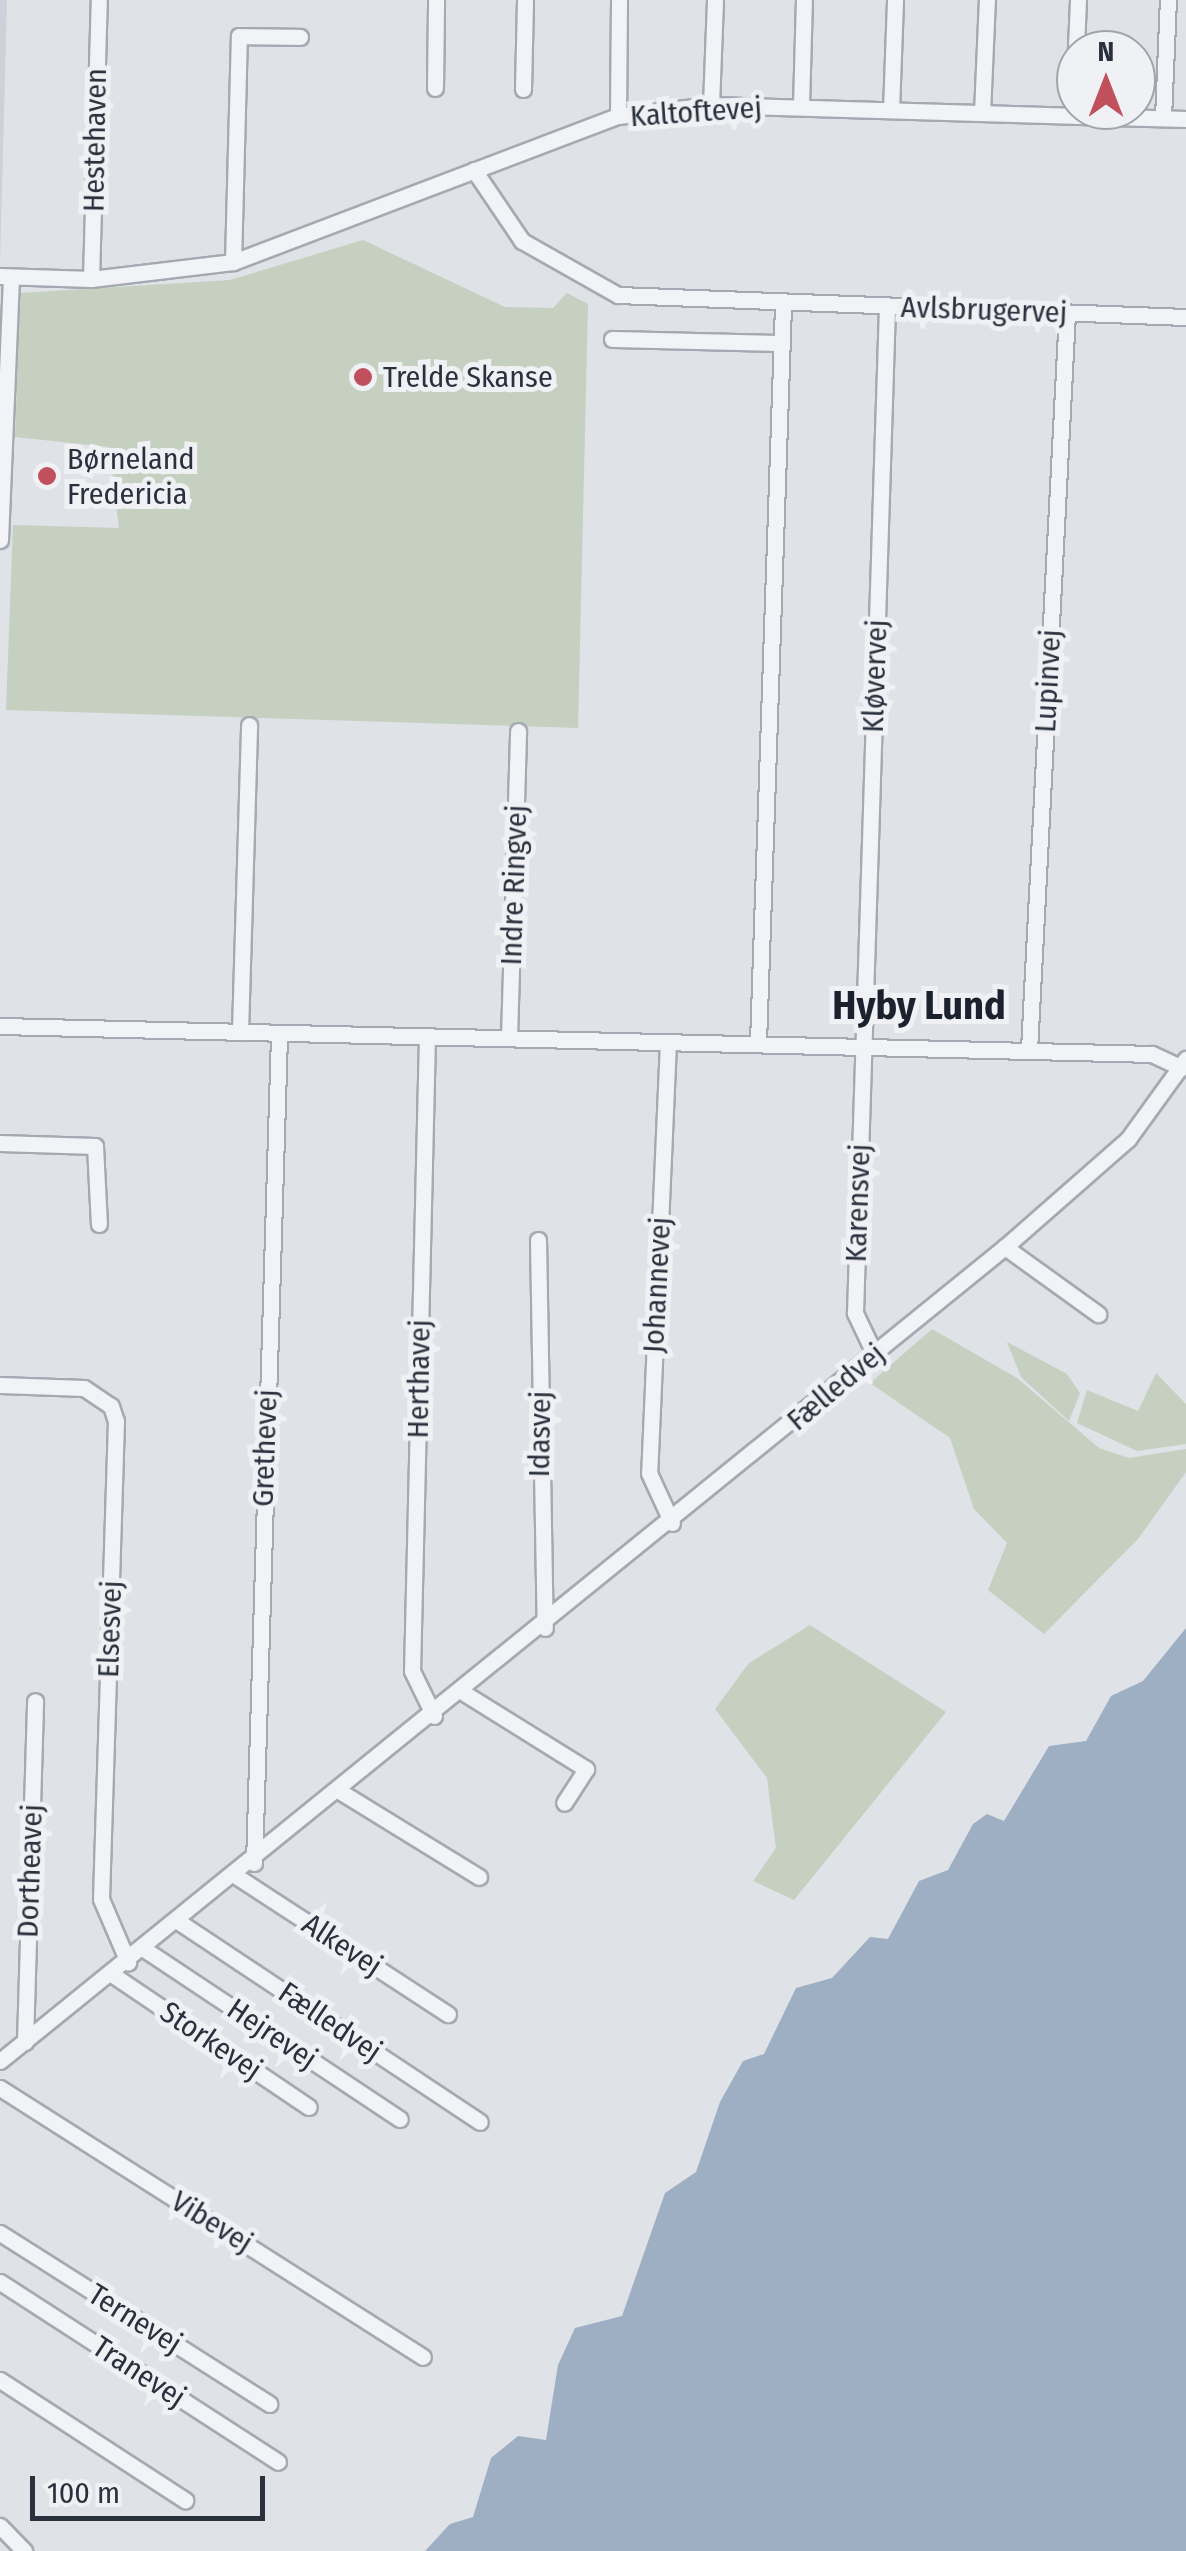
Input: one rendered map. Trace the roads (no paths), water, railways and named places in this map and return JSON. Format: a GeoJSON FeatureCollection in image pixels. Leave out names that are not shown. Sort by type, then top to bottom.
{"type":"FeatureCollection","features":[{"type":"Feature","properties":{"kind":"street","name":"Hestehaven"},"geometry":{"type":"LineString","coordinates":[[91,280],[98,0]]}},
{"type":"Feature","properties":{"kind":"street"},"geometry":{"type":"LineString","coordinates":[[435,88],[436,0]]}},
{"type":"Feature","properties":{"kind":"street"},"geometry":{"type":"LineString","coordinates":[[523,89],[525,0]]}},
{"type":"Feature","properties":{"kind":"street"},"geometry":{"type":"LineString","coordinates":[[618,116],[619,0]]}},
{"type":"Feature","properties":{"kind":"street"},"geometry":{"type":"LineString","coordinates":[[712,105],[714,0]]}},
{"type":"Feature","properties":{"kind":"street"},"geometry":{"type":"LineString","coordinates":[[801,106],[804,0]]}},
{"type":"Feature","properties":{"kind":"street"},"geometry":{"type":"LineString","coordinates":[[890,110],[895,0]]}},
{"type":"Feature","properties":{"kind":"street"},"geometry":{"type":"LineString","coordinates":[[982,112],[987,0]]}},
{"type":"Feature","properties":{"kind":"street"},"geometry":{"type":"LineString","coordinates":[[1077,30],[1078,0]]}},
{"type":"Feature","properties":{"kind":"street"},"geometry":{"type":"LineString","coordinates":[[1163,118],[1168,0]]}},
{"type":"Feature","properties":{"kind":"street"},"geometry":{"type":"LineString","coordinates":[[232,262],[239,36],[300,37]]}},
{"type":"Feature","properties":{"kind":"street","name":"Kaltoftevej"},"geometry":{"type":"LineString","coordinates":[[5,277],[91,280],[232,262],[618,116],[712,105],[1056,115]]}},
{"type":"Feature","properties":{"kind":"street","name":"Kaltoftevej"},"geometry":{"type":"LineString","coordinates":[[1156,118],[1186,119]]}},
{"type":"Feature","properties":{"kind":"street","name":"Avlsbrugervej"},"geometry":{"type":"LineString","coordinates":[[474,170],[522,241],[592,288],[651,301],[1186,317]]}},
{"type":"Feature","properties":{"kind":"street"},"geometry":{"type":"LineString","coordinates":[[0,540],[5,277]]}},
{"type":"Feature","properties":{"kind":"street"},"geometry":{"type":"LineString","coordinates":[[758,1043],[783,304]]}},
{"type":"Feature","properties":{"kind":"street","name":"Kløvervej"},"geometry":{"type":"LineString","coordinates":[[864,1046],[887,307]]}},
{"type":"Feature","properties":{"kind":"street","name":"Lupinvej"},"geometry":{"type":"LineString","coordinates":[[1029,1050],[1066,313]]}},
{"type":"Feature","properties":{"kind":"street"},"geometry":{"type":"LineString","coordinates":[[612,339],[781,344]]}},
{"type":"Feature","properties":{"kind":"street"},"geometry":{"type":"LineString","coordinates":[[240,1032],[249,725]]}},
{"type":"Feature","properties":{"kind":"street","name":"Indre Ringvej"},"geometry":{"type":"LineString","coordinates":[[509,1038],[518,732]]}},
{"type":"Feature","properties":{"kind":"street"},"geometry":{"type":"LineString","coordinates":[[0,1026],[1029,1050],[1152,1054],[1184,1063]]}},
{"type":"Feature","properties":{"kind":"street","name":"Grethevej"},"geometry":{"type":"LineString","coordinates":[[254,1862],[279,1033]]}},
{"type":"Feature","properties":{"kind":"street","name":"Herthavej"},"geometry":{"type":"LineString","coordinates":[[427,1036],[412,1671],[434,1716]]}},
{"type":"Feature","properties":{"kind":"street","name":"Johannevej"},"geometry":{"type":"LineString","coordinates":[[668,1042],[649,1473],[672,1522]]}},
{"type":"Feature","properties":{"kind":"street","name":"Karensvej"},"geometry":{"type":"LineString","coordinates":[[864,1046],[855,1313],[875,1355]]}},
{"type":"Feature","properties":{"kind":"street","name":"Fælledvej"},"geometry":{"type":"LineString","coordinates":[[0,2060],[179,1922],[545,1628],[1004,1247],[1128,1139],[1184,1063]]}},
{"type":"Feature","properties":{"kind":"street"},"geometry":{"type":"LineString","coordinates":[[0,1142],[96,1146],[100,1224]]}},
{"type":"Feature","properties":{"kind":"street","name":"Idasvej"},"geometry":{"type":"LineString","coordinates":[[538,1240],[545,1628]]}},
{"type":"Feature","properties":{"kind":"street"},"geometry":{"type":"LineString","coordinates":[[1004,1247],[1098,1314]]}},
{"type":"Feature","properties":{"kind":"street","name":"Elsesvej"},"geometry":{"type":"LineString","coordinates":[[0,1384],[84,1388],[112,1406],[116,1422],[101,1899],[128,1962]]}},
{"type":"Feature","properties":{"kind":"street"},"geometry":{"type":"LineString","coordinates":[[464,1693],[586,1768],[564,1803]]}},
{"type":"Feature","properties":{"kind":"street","name":"Dortheavej"},"geometry":{"type":"LineString","coordinates":[[25,2042],[36,1700]]}},
{"type":"Feature","properties":{"kind":"street"},"geometry":{"type":"LineString","coordinates":[[341,1792],[479,1878]]}},
{"type":"Feature","properties":{"kind":"street","name":"Alkevej"},"geometry":{"type":"LineString","coordinates":[[236,1876],[448,2014]]}},
{"type":"Feature","properties":{"kind":"street","name":"Fælledvej"},"geometry":{"type":"LineString","coordinates":[[179,1922],[480,2122]]}},
{"type":"Feature","properties":{"kind":"street","name":"Hejrevej"},"geometry":{"type":"LineString","coordinates":[[144,1949],[400,2119]]}},
{"type":"Feature","properties":{"kind":"street","name":"Storkevej"},"geometry":{"type":"LineString","coordinates":[[112,1975],[309,2107]]}},
{"type":"Feature","properties":{"kind":"street","name":"Vibevej"},"geometry":{"type":"LineString","coordinates":[[0,2088],[423,2357]]}},
{"type":"Feature","properties":{"kind":"street","name":"Ternevej"},"geometry":{"type":"LineString","coordinates":[[0,2233],[269,2404]]}},
{"type":"Feature","properties":{"kind":"street","name":"Tranevej"},"geometry":{"type":"LineString","coordinates":[[0,2282],[278,2462]]}},
{"type":"Feature","properties":{"kind":"street"},"geometry":{"type":"LineString","coordinates":[[0,2380],[185,2500]]}},
{"type":"Feature","properties":{"kind":"street"},"geometry":{"type":"LineString","coordinates":[[0,2526],[24,2551]]}},
{"type":"Feature","properties":{"kind":"water"},"geometry":{"type":"Polygon","coordinates":[[[1186,1628],[1186,2551],[425,2551],[450,2524],[473,2517],[491,2458],[518,2436],[546,2440],[558,2365],[575,2328],[622,2316],[665,2193],[696,2172],[720,2102],[743,2061],[764,2054],[796,1988],[832,1978],[870,1937],[888,1939],[919,1881],[948,1870],[973,1824],[987,1814],[1004,1821],[1049,1746],[1086,1741],[1111,1696],[1143,1681],[1186,1628]]]}},
{"type":"Feature","properties":{"kind":"place","name":"Trelde Skanse"},"geometry":{"type":"Point","coordinates":[363,377]}},
{"type":"Feature","properties":{"kind":"place","name":"Børneland Fredericia"},"geometry":{"type":"Point","coordinates":[47,476]}},
{"type":"Feature","properties":{"kind":"district","name":"Hyby Lund"},"geometry":{"type":"Point","coordinates":[919,1006]}}]}
